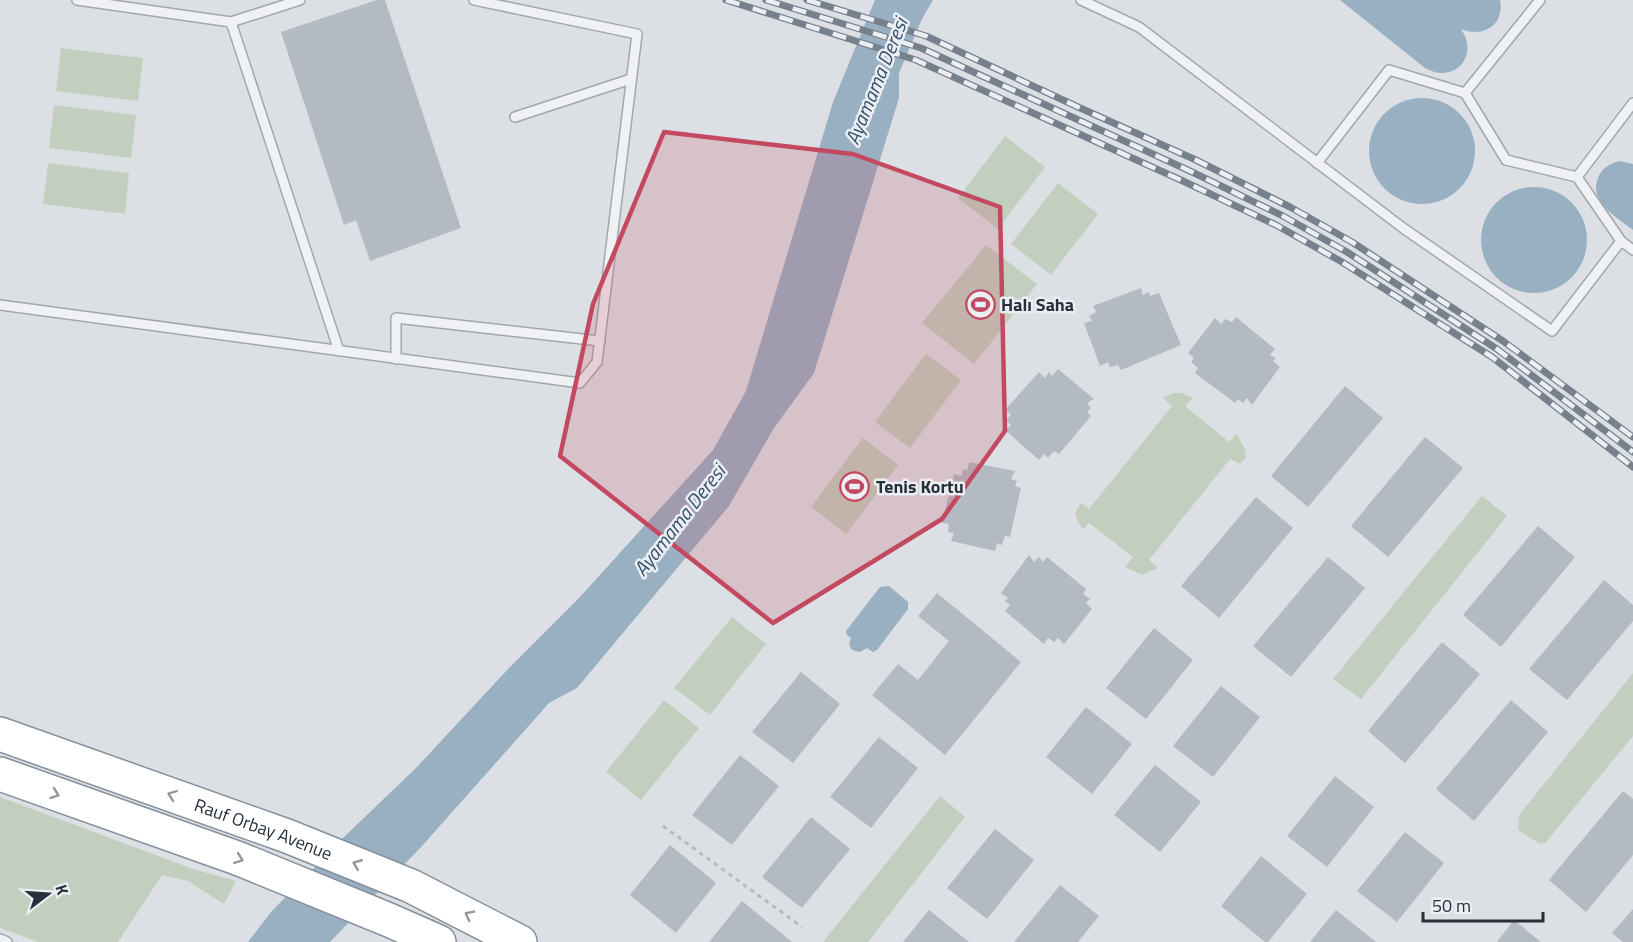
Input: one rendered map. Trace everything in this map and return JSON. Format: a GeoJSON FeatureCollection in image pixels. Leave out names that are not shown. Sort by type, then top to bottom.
{"type":"FeatureCollection","features":[{"type":"Feature","properties":{"kind":"highway","name":"Rauf Orbay Avenue"},"geometry":{"type":"LineString","coordinates":[[0,734],[287,836],[411,886],[520,942]]}},
{"type":"Feature","properties":{"kind":"highway","name":"Rauf Orbay Avenue"},"geometry":{"type":"LineString","coordinates":[[0,774],[237,858],[439,942]]}},
{"type":"Feature","properties":{"kind":"lane"},"geometry":{"type":"LineString","coordinates":[[77,0],[231,22],[300,0]]}},
{"type":"Feature","properties":{"kind":"lane"},"geometry":{"type":"LineString","coordinates":[[0,305],[580,383],[597,362],[637,34],[474,0]]}},
{"type":"Feature","properties":{"kind":"lane"},"geometry":{"type":"LineString","coordinates":[[1465,93],[1540,0]]}},
{"type":"Feature","properties":{"kind":"lane"},"geometry":{"type":"LineString","coordinates":[[1087,1],[1139,27],[1402,228],[1552,331],[1621,241]]}},
{"type":"Feature","properties":{"kind":"lane"},"geometry":{"type":"LineString","coordinates":[[231,22],[339,351]]}},
{"type":"Feature","properties":{"kind":"lane"},"geometry":{"type":"LineString","coordinates":[[1317,163],[1389,70],[1465,93],[1506,160],[1577,177],[1621,241],[1633,250]]}},
{"type":"Feature","properties":{"kind":"lane"},"geometry":{"type":"LineString","coordinates":[[515,117],[631,79]]}},
{"type":"Feature","properties":{"kind":"lane"},"geometry":{"type":"LineString","coordinates":[[1577,177],[1633,103]]}},
{"type":"Feature","properties":{"kind":"lane"},"geometry":{"type":"LineString","coordinates":[[396,358],[396,318],[600,341]]}},
{"type":"Feature","properties":{"kind":"lane"},"geometry":{"type":"LineString","coordinates":[[0,939],[7,942]]}},
{"type":"Feature","properties":{"kind":"path"},"geometry":{"type":"LineString","coordinates":[[663,826],[802,927]]}},
{"type":"Feature","properties":{"kind":"highlighted area"},"geometry":{"type":"Polygon","coordinates":[[[664,132],[853,154],[1000,207],[1005,431],[942,519],[773,623],[560,456],[593,304],[664,132]]]}},
{"type":"Feature","properties":{"kind":"green space"},"geometry":{"type":"Polygon","coordinates":[[[61,48],[143,58],[138,101],[56,91],[61,48]]]}},
{"type":"Feature","properties":{"kind":"green space"},"geometry":{"type":"Polygon","coordinates":[[[54,105],[136,115],[131,158],[49,148],[54,105]]]}},
{"type":"Feature","properties":{"kind":"green space"},"geometry":{"type":"Polygon","coordinates":[[[1005,136],[1045,167],[998,229],[958,198],[1005,136]]]}},
{"type":"Feature","properties":{"kind":"green space"},"geometry":{"type":"Polygon","coordinates":[[[48,163],[129,173],[125,214],[43,204],[48,163]]]}},
{"type":"Feature","properties":{"kind":"green space"},"geometry":{"type":"Polygon","coordinates":[[[1058,183],[1098,214],[1051,275],[1011,244],[1058,183]]]}},
{"type":"Feature","properties":{"kind":"green space","name":"Halı Saha"},"geometry":{"type":"Polygon","coordinates":[[[986,245],[1037,284],[974,364],[922,323],[986,245]]]}},
{"type":"Feature","properties":{"kind":"green space","name":"Tenis Kortu"},"geometry":{"type":"Polygon","coordinates":[[[926,354],[961,380],[910,448],[875,422],[926,354]]]}},
{"type":"Feature","properties":{"kind":"green space"},"geometry":{"type":"Polygon","coordinates":[[[1173,393],[1181,393],[1193,398],[1185,406],[1229,442],[1237,434],[1245,449],[1246,457],[1240,464],[1230,459],[1149,560],[1158,568],[1142,575],[1125,567],[1133,557],[1089,523],[1083,529],[1076,513],[1081,503],[1089,509],[1172,406],[1163,398],[1173,393]]]}},
{"type":"Feature","properties":{"kind":"green space","name":"Tenis Kortu"},"geometry":{"type":"Polygon","coordinates":[[[863,438],[898,465],[846,534],[811,507],[863,438]]]}},
{"type":"Feature","properties":{"kind":"green space"},"geometry":{"type":"Polygon","coordinates":[[[1482,496],[1507,516],[1361,699],[1333,679],[1482,496]]]}},
{"type":"Feature","properties":{"kind":"green space"},"geometry":{"type":"Polygon","coordinates":[[[732,617],[766,644],[710,715],[674,688],[732,617]]]}},
{"type":"Feature","properties":{"kind":"green space"},"geometry":{"type":"Polygon","coordinates":[[[1633,673],[1633,736],[1546,842],[1540,844],[1518,830],[1519,815],[1633,673]]]}},
{"type":"Feature","properties":{"kind":"green space"},"geometry":{"type":"Polygon","coordinates":[[[664,700],[699,728],[641,800],[606,772],[664,700]]]}},
{"type":"Feature","properties":{"kind":"green space"},"geometry":{"type":"Polygon","coordinates":[[[940,796],[965,817],[868,942],[823,942],[940,796]]]}},
{"type":"Feature","properties":{"kind":"green space"},"geometry":{"type":"Polygon","coordinates":[[[0,797],[193,869],[236,881],[224,904],[188,881],[162,875],[118,942],[38,942],[0,928],[0,797]]]}},
{"type":"Feature","properties":{"kind":"water","name":"Ayamama Deresi"},"geometry":{"type":"Polygon","coordinates":[[[875,0],[933,0],[922,19],[899,73],[899,98],[814,373],[774,428],[729,506],[577,688],[549,703],[422,846],[330,942],[248,942],[271,912],[416,768],[509,668],[580,597],[713,450],[746,391],[833,102],[875,0]]]}},
{"type":"Feature","properties":{"kind":"water"},"geometry":{"type":"Polygon","coordinates":[[[1340,0],[1500,0],[1501,9],[1495,23],[1484,31],[1461,29],[1466,39],[1466,58],[1461,65],[1446,73],[1425,68],[1340,0]]]}},
{"type":"Feature","properties":{"kind":"water"},"geometry":{"type":"Polygon","coordinates":[[[1422,98],[1442,102],[1460,113],[1471,131],[1475,151],[1471,171],[1460,189],[1442,200],[1422,204],[1402,200],[1384,189],[1373,171],[1369,151],[1373,131],[1384,113],[1402,102],[1422,98]]]}},
{"type":"Feature","properties":{"kind":"water"},"geometry":{"type":"Polygon","coordinates":[[[1619,161],[1633,164],[1633,230],[1613,215],[1597,195],[1596,187],[1601,172],[1609,165],[1619,161]]]}},
{"type":"Feature","properties":{"kind":"water"},"geometry":{"type":"Polygon","coordinates":[[[1534,187],[1554,191],[1572,202],[1583,220],[1587,240],[1583,260],[1572,278],[1554,289],[1534,293],[1514,289],[1496,278],[1485,260],[1481,240],[1485,220],[1496,202],[1514,191],[1534,187]]]}},
{"type":"Feature","properties":{"kind":"water"},"geometry":{"type":"Polygon","coordinates":[[[889,586],[908,602],[908,609],[877,650],[873,652],[867,648],[860,652],[852,650],[849,644],[851,638],[846,631],[880,587],[889,586]]]}},
{"type":"Feature","properties":{"kind":"building"},"geometry":{"type":"Polygon","coordinates":[[[377,0],[385,0],[461,228],[370,261],[356,220],[344,225],[281,32],[377,0]]]}},
{"type":"Feature","properties":{"kind":"building"},"geometry":{"type":"Polygon","coordinates":[[[1141,288],[1143,295],[1149,292],[1150,296],[1159,293],[1181,345],[1121,370],[1118,365],[1110,367],[1108,362],[1100,366],[1084,323],[1092,321],[1089,316],[1096,312],[1093,306],[1141,288]]]}},
{"type":"Feature","properties":{"kind":"building"},"geometry":{"type":"Polygon","coordinates":[[[1236,317],[1275,349],[1270,355],[1276,358],[1273,361],[1280,367],[1252,405],[1247,398],[1243,403],[1238,399],[1235,403],[1195,373],[1198,368],[1191,362],[1194,358],[1188,353],[1215,318],[1221,324],[1225,319],[1232,322],[1236,317]]]}},
{"type":"Feature","properties":{"kind":"building"},"geometry":{"type":"Polygon","coordinates":[[[1058,369],[1094,399],[1087,403],[1091,408],[1087,412],[1091,416],[1059,454],[1054,451],[1048,458],[1044,454],[1039,460],[1005,430],[1011,425],[1006,421],[1011,414],[1005,410],[1039,372],[1045,378],[1049,372],[1052,376],[1058,369]]]}},
{"type":"Feature","properties":{"kind":"building"},"geometry":{"type":"Polygon","coordinates":[[[1345,386],[1383,418],[1308,507],[1271,476],[1345,386]]]}},
{"type":"Feature","properties":{"kind":"building"},"geometry":{"type":"Polygon","coordinates":[[[1425,437],[1463,468],[1388,557],[1351,526],[1425,437]]]}},
{"type":"Feature","properties":{"kind":"building"},"geometry":{"type":"Polygon","coordinates":[[[969,462],[1015,471],[1011,479],[1017,481],[1015,486],[1021,488],[1010,537],[1005,536],[1002,545],[997,543],[995,551],[951,541],[954,533],[948,532],[949,524],[942,523],[954,474],[962,476],[963,469],[967,471],[969,462]]]}},
{"type":"Feature","properties":{"kind":"building"},"geometry":{"type":"Polygon","coordinates":[[[1256,497],[1293,528],[1219,618],[1181,586],[1256,497]]]}},
{"type":"Feature","properties":{"kind":"building"},"geometry":{"type":"Polygon","coordinates":[[[1538,526],[1575,557],[1501,647],[1463,615],[1538,526]]]}},
{"type":"Feature","properties":{"kind":"building"},"geometry":{"type":"Polygon","coordinates":[[[1029,555],[1034,562],[1039,557],[1043,562],[1047,557],[1086,589],[1083,594],[1090,599],[1086,603],[1092,609],[1064,644],[1058,638],[1054,642],[1048,638],[1044,644],[1005,611],[1010,605],[1005,601],[1008,598],[1001,593],[1029,555]]]}},
{"type":"Feature","properties":{"kind":"building"},"geometry":{"type":"Polygon","coordinates":[[[1328,557],[1365,588],[1291,677],[1253,646],[1328,557]]]}},
{"type":"Feature","properties":{"kind":"building"},"geometry":{"type":"Polygon","coordinates":[[[1604,580],[1633,605],[1633,621],[1567,700],[1529,669],[1604,580]]]}},
{"type":"Feature","properties":{"kind":"building"},"geometry":{"type":"Polygon","coordinates":[[[937,593],[1021,662],[945,755],[872,695],[898,664],[918,680],[949,641],[918,616],[937,593]]]}},
{"type":"Feature","properties":{"kind":"building"},"geometry":{"type":"Polygon","coordinates":[[[1154,628],[1193,660],[1146,719],[1106,688],[1154,628]]]}},
{"type":"Feature","properties":{"kind":"building"},"geometry":{"type":"Polygon","coordinates":[[[1442,642],[1480,674],[1405,763],[1368,731],[1442,642]]]}},
{"type":"Feature","properties":{"kind":"building"},"geometry":{"type":"Polygon","coordinates":[[[801,672],[840,704],[793,763],[752,732],[801,672]]]}},
{"type":"Feature","properties":{"kind":"building"},"geometry":{"type":"Polygon","coordinates":[[[1221,686],[1260,717],[1213,777],[1173,746],[1221,686]]]}},
{"type":"Feature","properties":{"kind":"building"},"geometry":{"type":"Polygon","coordinates":[[[1511,700],[1548,732],[1474,821],[1436,789],[1511,700]]]}},
{"type":"Feature","properties":{"kind":"building"},"geometry":{"type":"Polygon","coordinates":[[[1086,707],[1132,744],[1092,794],[1046,757],[1086,707]]]}},
{"type":"Feature","properties":{"kind":"building"},"geometry":{"type":"Polygon","coordinates":[[[879,737],[918,768],[871,828],[830,797],[879,737]]]}},
{"type":"Feature","properties":{"kind":"building"},"geometry":{"type":"Polygon","coordinates":[[[740,755],[779,786],[732,845],[692,815],[740,755]]]}},
{"type":"Feature","properties":{"kind":"building"},"geometry":{"type":"Polygon","coordinates":[[[1155,765],[1201,802],[1160,852],[1114,815],[1155,765]]]}},
{"type":"Feature","properties":{"kind":"building"},"geometry":{"type":"Polygon","coordinates":[[[1335,776],[1374,807],[1327,867],[1287,836],[1335,776]]]}},
{"type":"Feature","properties":{"kind":"building"},"geometry":{"type":"Polygon","coordinates":[[[1623,791],[1633,799],[1633,855],[1586,912],[1549,880],[1623,791]]]}},
{"type":"Feature","properties":{"kind":"building"},"geometry":{"type":"Polygon","coordinates":[[[811,817],[850,849],[802,908],[762,877],[811,817]]]}},
{"type":"Feature","properties":{"kind":"building"},"geometry":{"type":"Polygon","coordinates":[[[995,829],[1034,860],[987,919],[947,888],[995,829]]]}},
{"type":"Feature","properties":{"kind":"building"},"geometry":{"type":"Polygon","coordinates":[[[1405,832],[1444,863],[1397,922],[1357,891],[1405,832]]]}},
{"type":"Feature","properties":{"kind":"building"},"geometry":{"type":"Polygon","coordinates":[[[670,845],[716,883],[676,933],[630,895],[670,845]]]}},
{"type":"Feature","properties":{"kind":"building"},"geometry":{"type":"Polygon","coordinates":[[[1261,856],[1307,894],[1268,942],[1265,942],[1221,906],[1261,856]]]}},
{"type":"Feature","properties":{"kind":"building"},"geometry":{"type":"Polygon","coordinates":[[[1060,885],[1099,916],[1078,942],[1014,942],[1060,885]]]}},
{"type":"Feature","properties":{"kind":"building"},"geometry":{"type":"Polygon","coordinates":[[[742,901],[792,942],[709,942],[742,901]]]}},
{"type":"Feature","properties":{"kind":"building"},"geometry":{"type":"Polygon","coordinates":[[[1633,909],[1633,942],[1623,942],[1612,933],[1633,909]]]}},
{"type":"Feature","properties":{"kind":"building"},"geometry":{"type":"Polygon","coordinates":[[[929,910],[969,942],[903,942],[929,910]]]}},
{"type":"Feature","properties":{"kind":"building"},"geometry":{"type":"Polygon","coordinates":[[[1336,910],[1376,942],[1310,942],[1336,910]]]}},
{"type":"Feature","properties":{"kind":"building"},"geometry":{"type":"Polygon","coordinates":[[[1514,920],[1541,942],[1497,942],[1514,920]]]}},
{"type":"Feature","properties":{"kind":"railway"},"geometry":{"type":"LineString","coordinates":[[726,0],[916,60],[1276,225],[1342,262],[1492,357],[1633,467]]}},
{"type":"Feature","properties":{"kind":"railway"},"geometry":{"type":"LineString","coordinates":[[766,0],[921,48],[1283,216],[1347,252],[1497,349],[1633,452]]}},
{"type":"Feature","properties":{"kind":"railway"},"geometry":{"type":"LineString","coordinates":[[807,0],[926,36],[1196,160],[1290,207],[1352,242],[1503,341],[1633,437]]}},
{"type":"Feature","properties":{"kind":"place","name":"Halı Saha"},"geometry":{"type":"Point","coordinates":[980,304]}},
{"type":"Feature","properties":{"kind":"place","name":"Tenis Kortu"},"geometry":{"type":"Point","coordinates":[855,486]}}]}
